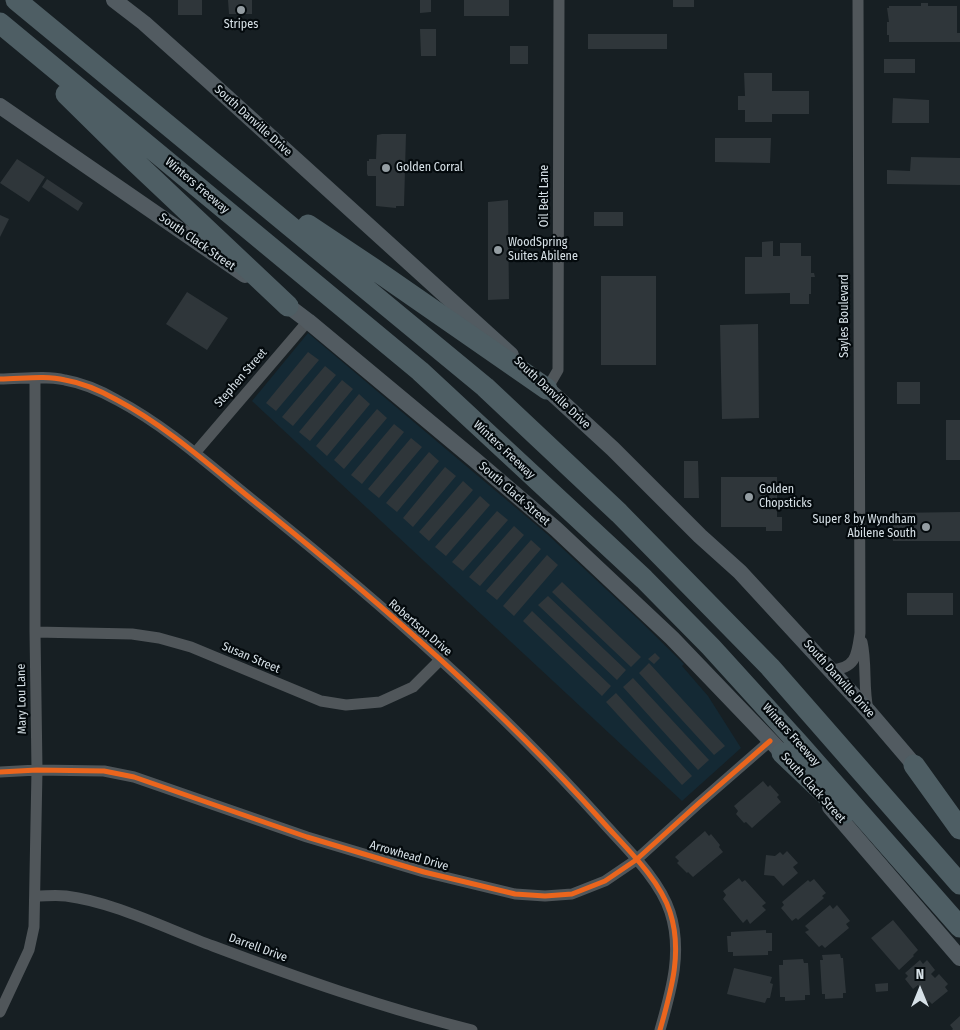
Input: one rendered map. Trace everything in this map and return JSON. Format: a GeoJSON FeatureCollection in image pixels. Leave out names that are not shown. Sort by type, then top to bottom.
{"type":"FeatureCollection","features":[{"type":"Feature","properties":{"kind":"highway"},"geometry":{"type":"LineString","coordinates":[[16,0],[485,387],[619,513],[770,666],[960,884]]}},
{"type":"Feature","properties":{"kind":"highway","name":"Winters Freeway"},"geometry":{"type":"LineString","coordinates":[[0,23],[420,371],[644,579],[711,646],[955,921]]}},
{"type":"Feature","properties":{"kind":"highway"},"geometry":{"type":"LineString","coordinates":[[0,29],[130,157],[288,306]]}},
{"type":"Feature","properties":{"kind":"highway"},"geometry":{"type":"LineString","coordinates":[[218,166],[366,263],[547,389]]}},
{"type":"Feature","properties":{"kind":"highway"},"geometry":{"type":"LineString","coordinates":[[776,747],[955,921]]}},
{"type":"Feature","properties":{"kind":"highway"},"geometry":{"type":"LineString","coordinates":[[914,765],[960,829]]}},
{"type":"Feature","properties":{"kind":"main road","name":"South Danville Drive"},"geometry":{"type":"LineString","coordinates":[[114,0],[144,23],[222,93],[479,324],[614,449],[700,536],[740,572],[869,712],[960,818]]}},
{"type":"Feature","properties":{"kind":"main road","name":"South Clack Street"},"geometry":{"type":"LineString","coordinates":[[0,106],[308,321],[556,529],[659,626],[776,747],[960,958]]}},
{"type":"Feature","properties":{"kind":"street","name":"Oil Belt Lane"},"geometry":{"type":"LineString","coordinates":[[547,389],[558,370],[559,0]]}},
{"type":"Feature","properties":{"kind":"street","name":"Sayles Boulevard"},"geometry":{"type":"LineString","coordinates":[[830,670],[842,670],[852,662],[856,655],[860,633],[858,0]]}},
{"type":"Feature","properties":{"kind":"street","name":"Stephen Street"},"geometry":{"type":"LineString","coordinates":[[195,453],[308,321]]}},
{"type":"Feature","properties":{"kind":"street","name":"Mary Lou Lane"},"geometry":{"type":"LineString","coordinates":[[0,1012],[29,950],[34,927],[36,896],[35,378]]}},
{"type":"Feature","properties":{"kind":"street","name":"Robertson Drive"},"geometry":{"type":"LineString","coordinates":[[0,379],[63,379],[84,385],[116,399],[146,417],[195,453],[322,556],[441,659],[555,770],[636,860],[659,889],[670,911],[676,953],[674,975],[660,1030]]}},
{"type":"Feature","properties":{"kind":"street","name":"Susan Street"},"geometry":{"type":"LineString","coordinates":[[35,632],[132,634],[158,638],[191,648],[322,701],[346,705],[380,702],[413,687],[441,659]]}},
{"type":"Feature","properties":{"kind":"street","name":"Sayles Boulevard"},"geometry":{"type":"LineString","coordinates":[[860,633],[864,651],[864,693],[869,712]]}},
{"type":"Feature","properties":{"kind":"street","name":"Arrowhead Drive"},"geometry":{"type":"LineString","coordinates":[[0,772],[37,770],[104,771],[134,776],[307,837],[424,872],[515,894],[545,896],[572,894],[605,881],[636,860],[699,803],[776,747]]}},
{"type":"Feature","properties":{"kind":"street","name":"Darrell Drive"},"geometry":{"type":"LineString","coordinates":[[36,896],[65,896],[86,900],[128,913],[213,946],[360,998],[437,1022],[472,1030]]}},
{"type":"Feature","properties":{"kind":"shaded area"},"geometry":{"type":"Polygon","coordinates":[[[308,333],[547,534],[638,619],[684,664],[682,666],[708,696],[741,748],[682,801],[252,401],[308,333]]]}},
{"type":"Feature","properties":{"kind":"building"},"geometry":{"type":"Polygon","coordinates":[[[178,0],[202,0],[202,15],[178,15],[178,0]]]}},
{"type":"Feature","properties":{"kind":"building","name":"Stripes"},"geometry":{"type":"Polygon","coordinates":[[[228,0],[252,0],[252,14],[229,14],[228,0]]]}},
{"type":"Feature","properties":{"kind":"building"},"geometry":{"type":"Polygon","coordinates":[[[420,0],[431,0],[431,12],[420,13],[420,0]]]}},
{"type":"Feature","properties":{"kind":"building"},"geometry":{"type":"Polygon","coordinates":[[[464,0],[509,0],[509,16],[464,16],[464,0]]]}},
{"type":"Feature","properties":{"kind":"building"},"geometry":{"type":"Polygon","coordinates":[[[673,0],[694,0],[694,7],[673,7],[673,0]]]}},
{"type":"Feature","properties":{"kind":"building"},"geometry":{"type":"Polygon","coordinates":[[[921,3],[928,3],[928,6],[957,6],[957,33],[960,33],[960,42],[889,42],[889,35],[887,35],[887,22],[889,22],[887,8],[889,6],[921,6],[921,3]]]}},
{"type":"Feature","properties":{"kind":"building"},"geometry":{"type":"Polygon","coordinates":[[[420,29],[436,29],[436,56],[421,56],[420,29]]]}},
{"type":"Feature","properties":{"kind":"building"},"geometry":{"type":"Polygon","coordinates":[[[588,34],[667,34],[667,49],[588,49],[588,34]]]}},
{"type":"Feature","properties":{"kind":"building"},"geometry":{"type":"Polygon","coordinates":[[[510,46],[528,46],[528,64],[510,64],[510,46]]]}},
{"type":"Feature","properties":{"kind":"building"},"geometry":{"type":"Polygon","coordinates":[[[884,59],[915,59],[915,73],[884,73],[884,59]]]}},
{"type":"Feature","properties":{"kind":"building"},"geometry":{"type":"Polygon","coordinates":[[[744,73],[772,73],[772,91],[809,91],[809,114],[772,114],[772,122],[745,122],[745,110],[738,110],[738,96],[745,96],[744,73]]]}},
{"type":"Feature","properties":{"kind":"building"},"geometry":{"type":"Polygon","coordinates":[[[893,98],[929,100],[929,123],[892,123],[893,98]]]}},
{"type":"Feature","properties":{"kind":"building","name":"Golden Corral"},"geometry":{"type":"Polygon","coordinates":[[[406,134],[404,206],[396,206],[396,208],[376,206],[376,176],[368,176],[367,174],[367,161],[369,159],[376,159],[377,135],[406,134]]]}},
{"type":"Feature","properties":{"kind":"building"},"geometry":{"type":"Polygon","coordinates":[[[715,138],[771,138],[770,163],[715,162],[715,138]]]}},
{"type":"Feature","properties":{"kind":"building"},"geometry":{"type":"Polygon","coordinates":[[[911,157],[960,158],[960,185],[887,184],[887,170],[910,171],[911,157]]]}},
{"type":"Feature","properties":{"kind":"building"},"geometry":{"type":"Polygon","coordinates":[[[17,159],[45,177],[29,202],[0,183],[17,159]]]}},
{"type":"Feature","properties":{"kind":"building"},"geometry":{"type":"Polygon","coordinates":[[[47,179],[83,203],[78,211],[42,187],[47,179]]]}},
{"type":"Feature","properties":{"kind":"building","name":"WoodSpring Suites Abilene"},"geometry":{"type":"Polygon","coordinates":[[[508,200],[509,299],[488,300],[488,202],[508,200]]]}},
{"type":"Feature","properties":{"kind":"building"},"geometry":{"type":"Polygon","coordinates":[[[594,212],[623,212],[623,226],[594,226],[594,212]]]}},
{"type":"Feature","properties":{"kind":"building"},"geometry":{"type":"Polygon","coordinates":[[[0,215],[9,219],[0,237],[0,215]]]}},
{"type":"Feature","properties":{"kind":"building"},"geometry":{"type":"Polygon","coordinates":[[[773,241],[773,256],[780,256],[780,243],[801,243],[801,256],[811,256],[811,273],[814,273],[815,277],[811,277],[809,304],[790,304],[790,293],[745,294],[745,257],[762,257],[762,242],[773,241]]]}},
{"type":"Feature","properties":{"kind":"building"},"geometry":{"type":"Polygon","coordinates":[[[601,276],[656,276],[656,365],[601,365],[601,276]]]}},
{"type":"Feature","properties":{"kind":"building"},"geometry":{"type":"Polygon","coordinates":[[[187,292],[228,318],[207,350],[166,324],[187,292]]]}},
{"type":"Feature","properties":{"kind":"building"},"geometry":{"type":"Polygon","coordinates":[[[758,324],[759,418],[722,419],[720,325],[758,324]]]}},
{"type":"Feature","properties":{"kind":"building"},"geometry":{"type":"Polygon","coordinates":[[[308,352],[319,360],[276,411],[266,403],[308,352]]]}},
{"type":"Feature","properties":{"kind":"building"},"geometry":{"type":"Polygon","coordinates":[[[325,366],[336,375],[293,426],[282,417],[325,366]]]}},
{"type":"Feature","properties":{"kind":"building"},"geometry":{"type":"Polygon","coordinates":[[[342,380],[353,389],[310,441],[299,432],[342,380]]]}},
{"type":"Feature","properties":{"kind":"building"},"geometry":{"type":"Polygon","coordinates":[[[897,382],[920,382],[920,404],[897,404],[897,382]]]}},
{"type":"Feature","properties":{"kind":"building"},"geometry":{"type":"Polygon","coordinates":[[[359,394],[370,404],[327,456],[316,446],[359,394]]]}},
{"type":"Feature","properties":{"kind":"building"},"geometry":{"type":"Polygon","coordinates":[[[377,409],[387,418],[344,469],[334,460],[377,409]]]}},
{"type":"Feature","properties":{"kind":"building"},"geometry":{"type":"Polygon","coordinates":[[[946,420],[960,420],[960,460],[946,460],[946,420]]]}},
{"type":"Feature","properties":{"kind":"building"},"geometry":{"type":"Polygon","coordinates":[[[394,424],[404,432],[362,484],[351,475],[394,424]]]}},
{"type":"Feature","properties":{"kind":"building"},"geometry":{"type":"Polygon","coordinates":[[[411,438],[422,447],[379,498],[368,489],[411,438]]]}},
{"type":"Feature","properties":{"kind":"building"},"geometry":{"type":"Polygon","coordinates":[[[429,452],[439,461],[397,512],[386,503],[429,452]]]}},
{"type":"Feature","properties":{"kind":"building"},"geometry":{"type":"Polygon","coordinates":[[[684,461],[698,461],[699,498],[684,498],[684,461]]]}},
{"type":"Feature","properties":{"kind":"building"},"geometry":{"type":"Polygon","coordinates":[[[445,467],[456,476],[413,527],[403,518],[445,467]]]}},
{"type":"Feature","properties":{"kind":"building","name":"Golden Chopsticks"},"geometry":{"type":"Polygon","coordinates":[[[721,477],[777,477],[777,517],[782,517],[782,531],[766,531],[766,527],[721,527],[721,477]]]}},
{"type":"Feature","properties":{"kind":"building"},"geometry":{"type":"Polygon","coordinates":[[[463,481],[473,490],[429,541],[419,532],[463,481]]]}},
{"type":"Feature","properties":{"kind":"building"},"geometry":{"type":"Polygon","coordinates":[[[480,496],[490,505],[446,556],[435,547],[480,496]]]}},
{"type":"Feature","properties":{"kind":"building"},"geometry":{"type":"Polygon","coordinates":[[[497,511],[508,520],[463,571],[452,562],[497,511]]]}},
{"type":"Feature","properties":{"kind":"building","name":"Super 8 by Wyndham Abilene South"},"geometry":{"type":"Polygon","coordinates":[[[960,512],[960,541],[893,541],[893,513],[960,512]]]}},
{"type":"Feature","properties":{"kind":"building"},"geometry":{"type":"Polygon","coordinates":[[[514,526],[524,535],[480,586],[469,577],[514,526]]]}},
{"type":"Feature","properties":{"kind":"building"},"geometry":{"type":"Polygon","coordinates":[[[531,540],[541,549],[497,600],[486,591],[531,540]]]}},
{"type":"Feature","properties":{"kind":"building"},"geometry":{"type":"Polygon","coordinates":[[[547,555],[558,565],[514,616],[503,606],[547,555]]]}},
{"type":"Feature","properties":{"kind":"building"},"geometry":{"type":"Polygon","coordinates":[[[562,582],[641,657],[631,667],[552,592],[562,582]]]}},
{"type":"Feature","properties":{"kind":"building"},"geometry":{"type":"Polygon","coordinates":[[[907,593],[953,593],[953,615],[907,615],[907,593]]]}},
{"type":"Feature","properties":{"kind":"building"},"geometry":{"type":"Polygon","coordinates":[[[548,596],[626,670],[617,680],[538,605],[548,596]]]}},
{"type":"Feature","properties":{"kind":"building"},"geometry":{"type":"Polygon","coordinates":[[[532,611],[611,686],[602,696],[523,621],[532,611]]]}},
{"type":"Feature","properties":{"kind":"building"},"geometry":{"type":"Polygon","coordinates":[[[655,653],[660,658],[654,664],[648,659],[655,653]]]}},
{"type":"Feature","properties":{"kind":"building"},"geometry":{"type":"Polygon","coordinates":[[[649,663],[725,746],[714,755],[639,673],[649,663]]]}},
{"type":"Feature","properties":{"kind":"building"},"geometry":{"type":"Polygon","coordinates":[[[633,678],[709,760],[698,770],[623,687],[633,678]]]}},
{"type":"Feature","properties":{"kind":"building"},"geometry":{"type":"Polygon","coordinates":[[[616,693],[692,776],[682,785],[606,702],[616,693]]]}},
{"type":"Feature","properties":{"kind":"building"},"geometry":{"type":"Polygon","coordinates":[[[763,781],[768,787],[770,785],[779,795],[777,797],[781,802],[752,828],[746,822],[744,823],[736,814],[738,811],[734,806],[763,781]]]}},
{"type":"Feature","properties":{"kind":"building"},"geometry":{"type":"Polygon","coordinates":[[[705,831],[709,836],[711,834],[723,852],[693,877],[677,863],[679,861],[675,857],[705,831]]]}},
{"type":"Feature","properties":{"kind":"building"},"geometry":{"type":"Polygon","coordinates":[[[787,851],[798,863],[793,867],[798,873],[783,886],[774,876],[764,875],[766,855],[775,856],[780,852],[783,855],[787,851]]]}},
{"type":"Feature","properties":{"kind":"building"},"geometry":{"type":"Polygon","coordinates":[[[739,878],[742,882],[745,880],[766,903],[762,906],[766,910],[750,924],[747,919],[743,923],[723,899],[726,895],[723,891],[739,878]]]}},
{"type":"Feature","properties":{"kind":"building"},"geometry":{"type":"Polygon","coordinates":[[[814,879],[826,893],[822,896],[824,898],[798,920],[796,918],[792,921],[781,908],[784,905],[782,902],[808,880],[810,882],[814,879]]]}},
{"type":"Feature","properties":{"kind":"building"},"geometry":{"type":"Polygon","coordinates":[[[830,905],[833,909],[837,905],[850,921],[846,924],[849,928],[825,948],[822,945],[819,947],[805,932],[809,930],[805,926],[830,905]]]}},
{"type":"Feature","properties":{"kind":"building"},"geometry":{"type":"Polygon","coordinates":[[[893,920],[918,950],[899,970],[871,938],[893,920]]]}},
{"type":"Feature","properties":{"kind":"building"},"geometry":{"type":"Polygon","coordinates":[[[766,930],[766,933],[772,933],[772,951],[768,951],[768,955],[733,956],[733,952],[728,952],[727,936],[731,936],[731,932],[766,930]]]}},
{"type":"Feature","properties":{"kind":"building"},"geometry":{"type":"Polygon","coordinates":[[[840,954],[841,958],[843,958],[846,993],[843,993],[843,998],[825,999],[825,994],[822,994],[820,960],[823,960],[822,955],[840,954]]]}},
{"type":"Feature","properties":{"kind":"building"},"geometry":{"type":"Polygon","coordinates":[[[803,959],[804,963],[808,963],[810,995],[805,995],[805,1000],[785,1001],[785,997],[780,997],[779,965],[783,965],[783,960],[803,959]]]}},
{"type":"Feature","properties":{"kind":"building"},"geometry":{"type":"Polygon","coordinates":[[[920,960],[923,964],[927,960],[935,970],[931,974],[935,978],[939,974],[948,984],[945,987],[948,991],[932,1004],[929,1001],[926,1003],[917,993],[922,989],[918,985],[913,989],[905,979],[908,976],[905,973],[920,960]]]}},
{"type":"Feature","properties":{"kind":"building"},"geometry":{"type":"Polygon","coordinates":[[[734,968],[772,977],[770,983],[773,984],[770,998],[767,998],[765,1003],[727,994],[734,968]]]}},
{"type":"Feature","properties":{"kind":"building"},"geometry":{"type":"Polygon","coordinates":[[[888,983],[888,991],[876,992],[875,984],[888,983]]]}},
{"type":"Feature","properties":{"kind":"building"},"geometry":{"type":"Polygon","coordinates":[[[960,1016],[960,1030],[952,1030],[950,1025],[960,1016]]]}},
{"type":"Feature","properties":{"kind":"cycle path"},"geometry":{"type":"LineString","coordinates":[[0,379],[49,378],[78,383],[111,397],[137,411],[175,437],[397,620],[522,737],[630,852],[658,887],[665,899],[674,927],[675,957],[668,1001],[660,1030]]}},
{"type":"Feature","properties":{"kind":"cycle path"},"geometry":{"type":"LineString","coordinates":[[0,772],[37,770],[104,771],[134,777],[307,837],[424,872],[515,894],[545,896],[572,894],[605,881],[636,860],[770,741]]}},
{"type":"Feature","properties":{"kind":"place","name":"Stripes"},"geometry":{"type":"Point","coordinates":[241,10]}},
{"type":"Feature","properties":{"kind":"place","name":"Golden Corral"},"geometry":{"type":"Point","coordinates":[386,168]}},
{"type":"Feature","properties":{"kind":"place","name":"WoodSpring Suites Abilene"},"geometry":{"type":"Point","coordinates":[498,250]}},
{"type":"Feature","properties":{"kind":"place","name":"Golden Chopsticks"},"geometry":{"type":"Point","coordinates":[749,497]}},
{"type":"Feature","properties":{"kind":"place","name":"Super 8 by Wyndham Abilene South"},"geometry":{"type":"Point","coordinates":[926,527]}}]}
